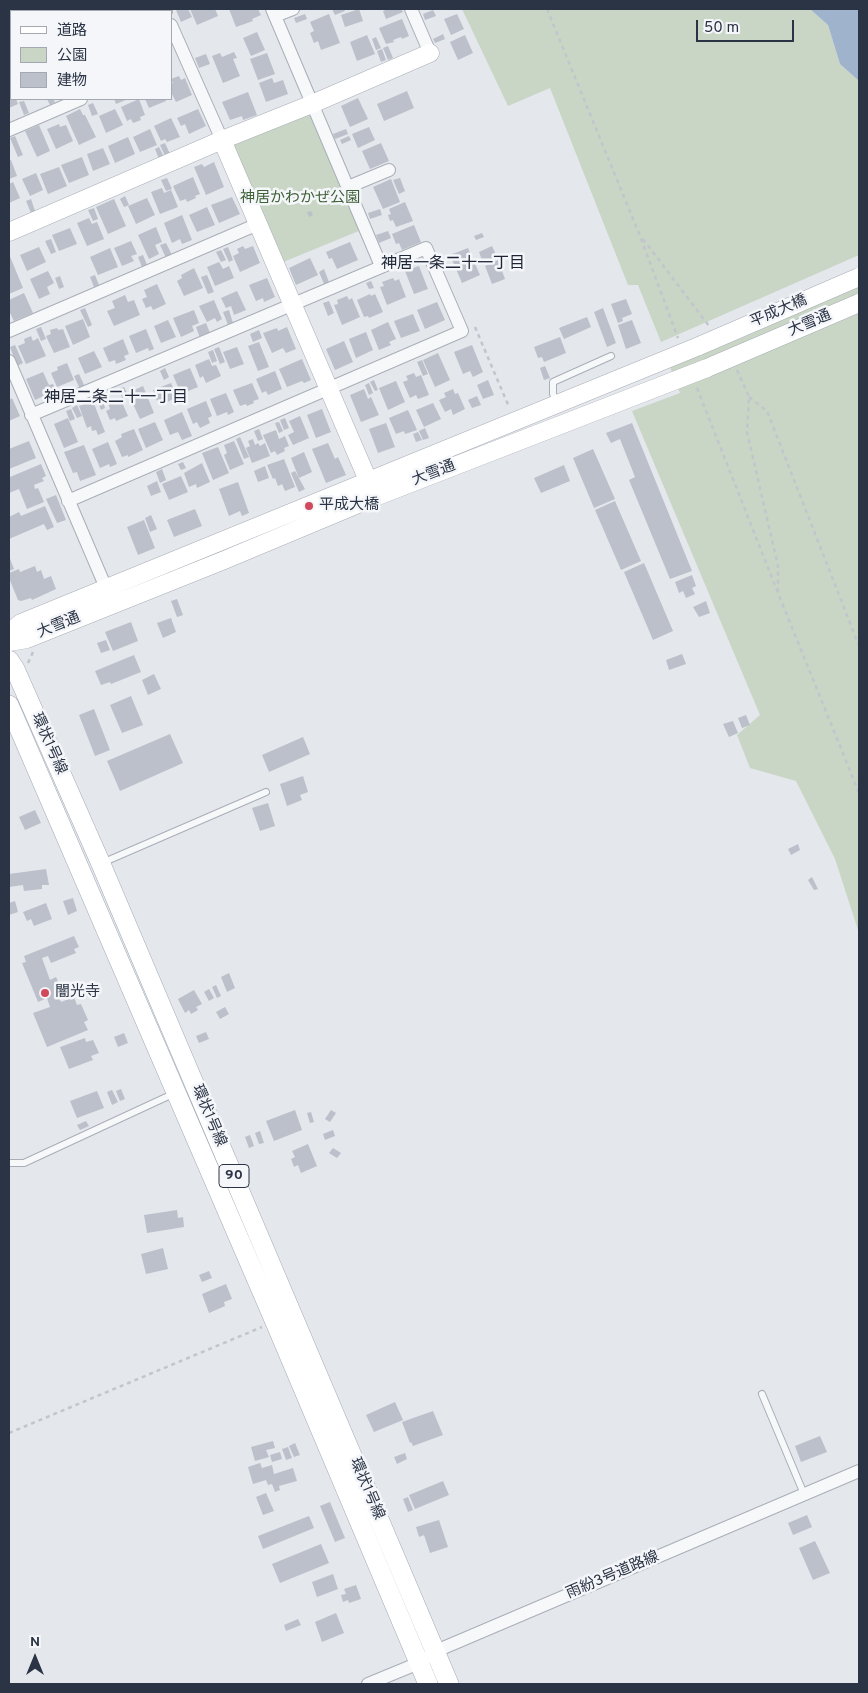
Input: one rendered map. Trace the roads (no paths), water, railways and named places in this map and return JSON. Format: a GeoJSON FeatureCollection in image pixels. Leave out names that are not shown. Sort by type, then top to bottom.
{"type":"FeatureCollection","features":[{"type":"Feature","properties":{"kind":"main road","name":"環状1号線"},"geometry":{"type":"LineString","coordinates":[[9,660],[15,669],[101,864],[449,1684]]}},
{"type":"Feature","properties":{"kind":"main road","name":"環状1号線"},"geometry":{"type":"LineString","coordinates":[[9,705],[275,1322],[428,1684]]}},
{"type":"Feature","properties":{"kind":"street"},"geometry":{"type":"LineString","coordinates":[[293,9],[274,12],[381,266]]}},
{"type":"Feature","properties":{"kind":"street"},"geometry":{"type":"LineString","coordinates":[[9,232],[430,53],[411,9]]}},
{"type":"Feature","properties":{"kind":"street"},"geometry":{"type":"LineString","coordinates":[[172,27],[372,489]]}},
{"type":"Feature","properties":{"kind":"street"},"geometry":{"type":"LineString","coordinates":[[172,60],[184,55]]}},
{"type":"Feature","properties":{"kind":"street"},"geometry":{"type":"LineString","coordinates":[[9,130],[79,100]]}},
{"type":"Feature","properties":{"kind":"street"},"geometry":{"type":"LineString","coordinates":[[348,187],[389,170]]}},
{"type":"Feature","properties":{"kind":"street"},"geometry":{"type":"LineString","coordinates":[[9,331],[258,224]]}},
{"type":"Feature","properties":{"kind":"street"},"geometry":{"type":"LineString","coordinates":[[31,415],[426,248],[462,331],[68,501]]}},
{"type":"Feature","properties":{"kind":"street","name":"平成大橋"},"geometry":{"type":"LineString","coordinates":[[692,349],[859,277]]}},
{"type":"Feature","properties":{"kind":"street","name":"大雪通"},"geometry":{"type":"LineString","coordinates":[[9,633],[21,623],[106,588],[372,489],[699,371],[859,303]]}},
{"type":"Feature","properties":{"kind":"street","name":"大雪通"},"geometry":{"type":"LineString","coordinates":[[9,642],[27,639],[113,605],[558,404],[692,349]]}},
{"type":"Feature","properties":{"kind":"street"},"geometry":{"type":"LineString","coordinates":[[9,361],[113,605]]}},
{"type":"Feature","properties":{"kind":"street","name":"雨紛3号道路線"},"geometry":{"type":"LineString","coordinates":[[368,1684],[419,1663],[436,1651],[859,1471]]}},
{"type":"Feature","properties":{"kind":"lane"},"geometry":{"type":"LineString","coordinates":[[558,404],[553,394],[553,382],[611,356]]}},
{"type":"Feature","properties":{"kind":"lane"},"geometry":{"type":"LineString","coordinates":[[101,864],[266,792]]}},
{"type":"Feature","properties":{"kind":"lane"},"geometry":{"type":"LineString","coordinates":[[9,1163],[24,1163],[176,1093]]}},
{"type":"Feature","properties":{"kind":"lane"},"geometry":{"type":"LineString","coordinates":[[762,1394],[804,1494]]}},
{"type":"Feature","properties":{"kind":"water"},"geometry":{"type":"Polygon","coordinates":[[[810,9],[859,9],[859,81],[840,64],[828,25],[810,9]]]}},
{"type":"Feature","properties":{"kind":"place","name":"平成大橋"},"geometry":{"type":"Point","coordinates":[309,506]}},
{"type":"Feature","properties":{"kind":"place","name":"闇光寺"},"geometry":{"type":"Point","coordinates":[45,993]}},
{"type":"Feature","properties":{"kind":"district","name":"神居一条二十一丁目"},"geometry":{"type":"Point","coordinates":[453,265]}},
{"type":"Feature","properties":{"kind":"district","name":"神居二条二十一丁目"},"geometry":{"type":"Point","coordinates":[116,399]}},
{"type":"Feature","properties":{"kind":"park label","name":"神居かわかぜ公園"},"geometry":{"type":"Point","coordinates":[300,199]}}]}
